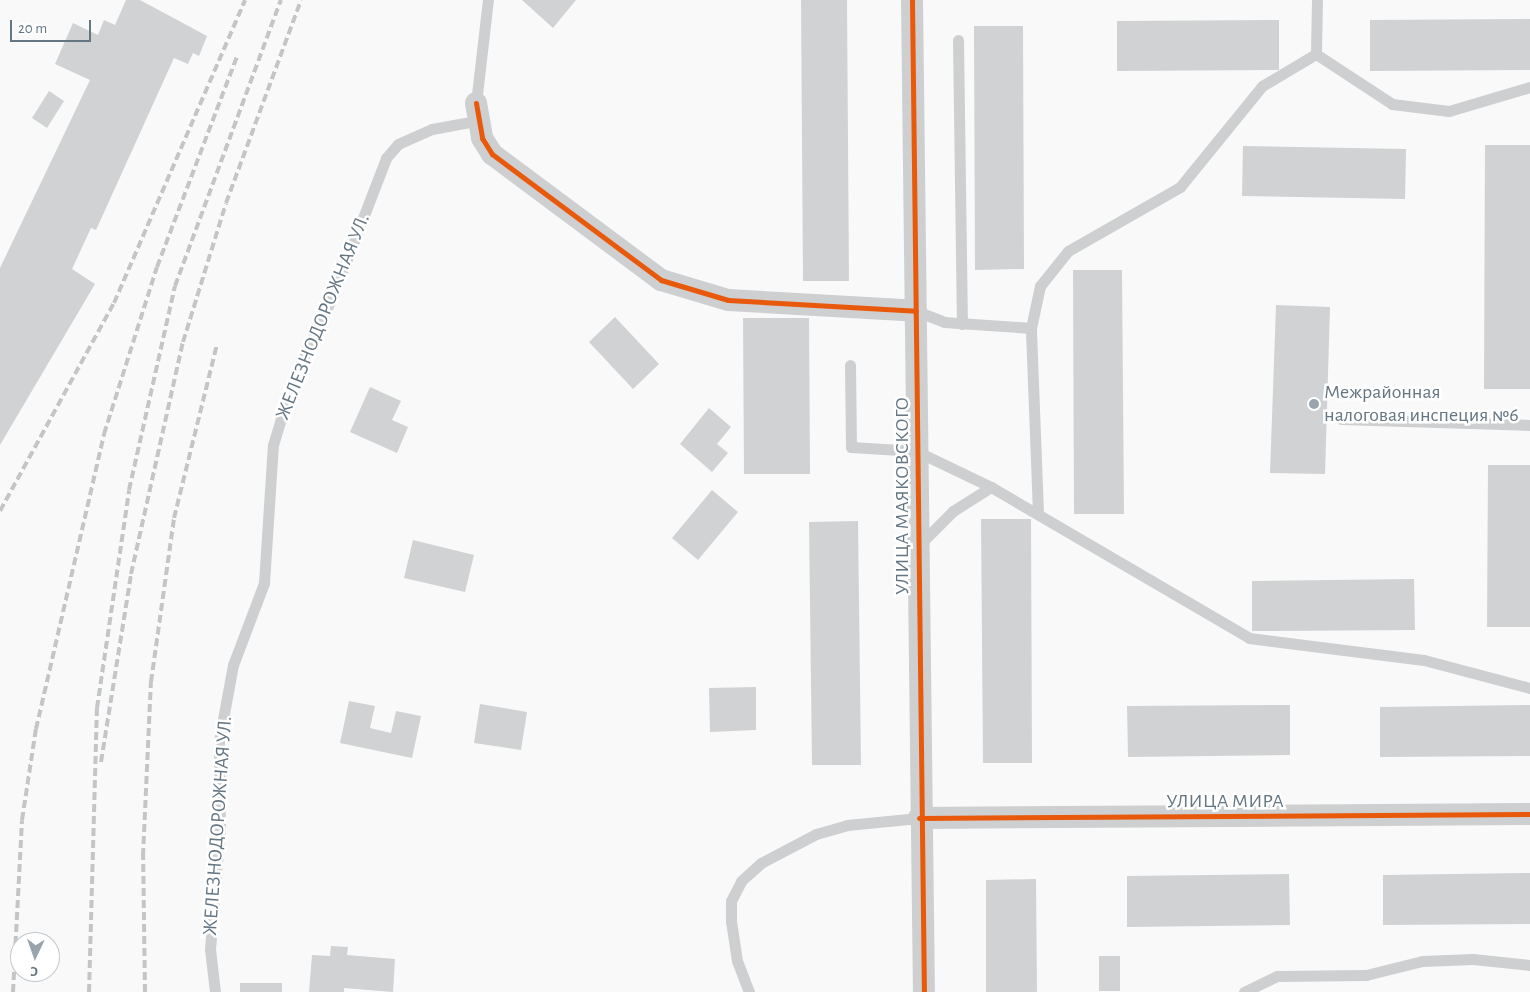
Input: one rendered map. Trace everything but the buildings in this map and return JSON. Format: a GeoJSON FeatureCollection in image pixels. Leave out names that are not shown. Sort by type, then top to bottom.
{"type":"FeatureCollection","features":[{"type":"Feature","properties":{"kind":"street","name":"УЛИЦА МАЯКОВСКОГО"},"geometry":{"type":"LineString","coordinates":[[912,0],[920,818],[924,992]]}},
{"type":"Feature","properties":{"kind":"street"},"geometry":{"type":"LineString","coordinates":[[476,112],[492,154],[511,172],[661,280],[728,300],[916,311]]}},
{"type":"Feature","properties":{"kind":"street","name":"УЛИЦА МИРА"},"geometry":{"type":"LineString","coordinates":[[920,818],[1530,814]]}},
{"type":"Feature","properties":{"kind":"lane"},"geometry":{"type":"LineString","coordinates":[[476,112],[488,0]]}},
{"type":"Feature","properties":{"kind":"lane"},"geometry":{"type":"LineString","coordinates":[[1316,54],[1317,0]]}},
{"type":"Feature","properties":{"kind":"lane"},"geometry":{"type":"LineString","coordinates":[[958,40],[962,324]]}},
{"type":"Feature","properties":{"kind":"lane"},"geometry":{"type":"LineString","coordinates":[[1316,54],[1392,104],[1449,111],[1530,87]]}},
{"type":"Feature","properties":{"kind":"lane"},"geometry":{"type":"LineString","coordinates":[[1038,513],[1031,328],[1040,286],[1063,256],[1180,187],[1262,86],[1316,54]]}},
{"type":"Feature","properties":{"kind":"lane","name":"ЖЕЛЕЗНОДОРОЖНАЯ УЛ."},"geometry":{"type":"LineString","coordinates":[[215,992],[210,949],[220,828],[219,741],[233,665],[264,583],[273,445],[292,382],[334,294],[386,158],[398,144],[476,112]]}},
{"type":"Feature","properties":{"kind":"lane"},"geometry":{"type":"LineString","coordinates":[[916,311],[944,322],[1031,328]]}},
{"type":"Feature","properties":{"kind":"lane"},"geometry":{"type":"LineString","coordinates":[[850,365],[851,447],[916,451],[991,487],[1038,513],[1249,638],[1424,660],[1530,688]]}},
{"type":"Feature","properties":{"kind":"lane"},"geometry":{"type":"LineString","coordinates":[[1341,419],[1530,425]]}},
{"type":"Feature","properties":{"kind":"lane"},"geometry":{"type":"LineString","coordinates":[[917,546],[953,512],[991,487]]}},
{"type":"Feature","properties":{"kind":"lane"},"geometry":{"type":"LineString","coordinates":[[750,992],[737,962],[731,920],[731,901],[741,881],[760,863],[816,834],[847,825],[920,818]]}},
{"type":"Feature","properties":{"kind":"lane"},"geometry":{"type":"LineString","coordinates":[[1244,992],[1277,976],[1366,976],[1422,961],[1473,959],[1530,965]]}},
{"type":"Feature","properties":{"kind":"railway"},"geometry":{"type":"LineString","coordinates":[[0,511],[114,303],[245,0]]}},
{"type":"Feature","properties":{"kind":"railway"},"geometry":{"type":"LineString","coordinates":[[89,992],[97,708],[129,490],[175,286],[281,0]]}},
{"type":"Feature","properties":{"kind":"railway"},"geometry":{"type":"LineString","coordinates":[[101,762],[131,574],[183,342],[226,203],[301,0]]}},
{"type":"Feature","properties":{"kind":"railway"},"geometry":{"type":"LineString","coordinates":[[13,992],[22,820],[36,729],[104,434],[157,267],[237,56]]}},
{"type":"Feature","properties":{"kind":"railway"},"geometry":{"type":"LineString","coordinates":[[145,992],[143,856],[151,682],[174,518],[217,344]]}},
{"type":"Feature","properties":{"kind":"cycle path"},"geometry":{"type":"LineString","coordinates":[[912,0],[924,992]]}},
{"type":"Feature","properties":{"kind":"cycle path"},"geometry":{"type":"LineString","coordinates":[[476,103],[482,138],[492,154],[661,280],[728,300],[916,311]]}},
{"type":"Feature","properties":{"kind":"cycle path"},"geometry":{"type":"LineString","coordinates":[[919,818],[1530,814]]}},
{"type":"Feature","properties":{"kind":"place","name":"Межрайонная налоговая инспеция №6"},"geometry":{"type":"Point","coordinates":[1314,404]}}]}
